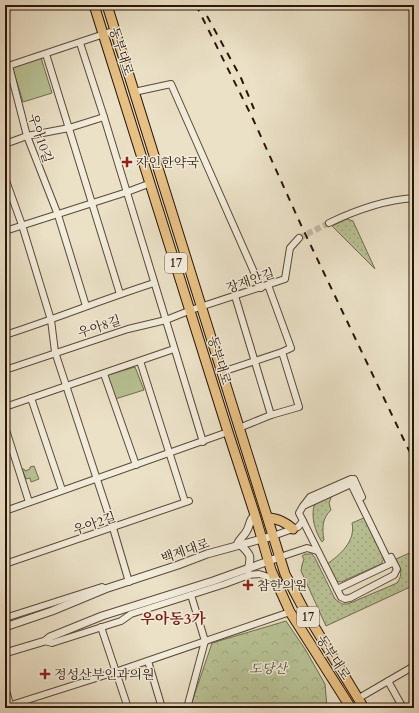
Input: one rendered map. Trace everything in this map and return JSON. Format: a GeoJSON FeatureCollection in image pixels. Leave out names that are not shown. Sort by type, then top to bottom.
{"type":"FeatureCollection","features":[{"type":"Feature","properties":{"kind":"main road","name":"동부대로"},"geometry":{"type":"LineString","coordinates":[[94,5],[191,310],[255,515],[268,562],[290,612],[351,708]]}},
{"type":"Feature","properties":{"kind":"main road","name":"동부대로"},"geometry":{"type":"LineString","coordinates":[[107,5],[287,578],[303,608],[364,708]]}},
{"type":"Feature","properties":{"kind":"main road"},"geometry":{"type":"LineString","coordinates":[[268,518],[274,518],[280,522],[288,523],[293,529]]}},
{"type":"Feature","properties":{"kind":"street"},"geometry":{"type":"LineString","coordinates":[[7,66],[116,30]]}},
{"type":"Feature","properties":{"kind":"street"},"geometry":{"type":"LineString","coordinates":[[80,43],[128,192],[202,442]]}},
{"type":"Feature","properties":{"kind":"street"},"geometry":{"type":"LineString","coordinates":[[46,54],[120,294]]}},
{"type":"Feature","properties":{"kind":"street","name":"우아10길"},"geometry":{"type":"LineString","coordinates":[[7,66],[27,136],[58,215],[86,306]]}},
{"type":"Feature","properties":{"kind":"street"},"geometry":{"type":"LineString","coordinates":[[134,92],[171,84],[261,288]]}},
{"type":"Feature","properties":{"kind":"street"},"geometry":{"type":"LineString","coordinates":[[5,144],[27,136],[69,128],[104,117]]}},
{"type":"Feature","properties":{"kind":"street"},"geometry":{"type":"LineString","coordinates":[[5,178],[37,271],[51,320],[55,352],[65,385],[113,528],[129,582]]}},
{"type":"Feature","properties":{"kind":"street"},"geometry":{"type":"LineString","coordinates":[[5,231],[128,192],[151,183]]}},
{"type":"Feature","properties":{"kind":"street"},"geometry":{"type":"LineString","coordinates":[[329,223],[343,216],[377,204],[399,199],[414,198]]}},
{"type":"Feature","properties":{"kind":"street","name":"장재안길"},"geometry":{"type":"LineString","coordinates":[[201,307],[285,279],[290,248],[299,238]]}},
{"type":"Feature","properties":{"kind":"street"},"geometry":{"type":"LineString","coordinates":[[5,335],[154,283]]}},
{"type":"Feature","properties":{"kind":"street"},"geometry":{"type":"LineString","coordinates":[[222,372],[291,348],[268,285]]}},
{"type":"Feature","properties":{"kind":"street"},"geometry":{"type":"LineString","coordinates":[[235,296],[270,415]]}},
{"type":"Feature","properties":{"kind":"street","name":"우아8길"},"geometry":{"type":"LineString","coordinates":[[5,370],[55,352],[128,329],[166,320],[201,307]]}},
{"type":"Feature","properties":{"kind":"street"},"geometry":{"type":"LineString","coordinates":[[5,407],[65,385],[104,374],[174,349]]}},
{"type":"Feature","properties":{"kind":"street"},"geometry":{"type":"LineString","coordinates":[[239,428],[270,415],[299,407],[282,352]]}},
{"type":"Feature","properties":{"kind":"street"},"geometry":{"type":"LineString","coordinates":[[140,361],[169,453]]}},
{"type":"Feature","properties":{"kind":"street"},"geometry":{"type":"LineString","coordinates":[[104,374],[136,465]]}},
{"type":"Feature","properties":{"kind":"street"},"geometry":{"type":"LineString","coordinates":[[31,398],[62,490]]}},
{"type":"Feature","properties":{"kind":"street"},"geometry":{"type":"LineString","coordinates":[[5,427],[29,502]]}},
{"type":"Feature","properties":{"kind":"street"},"geometry":{"type":"LineString","coordinates":[[5,511],[228,432]]}},
{"type":"Feature","properties":{"kind":"street","name":"우아2길"},"geometry":{"type":"LineString","coordinates":[[5,564],[113,528],[187,501],[169,453]]}},
{"type":"Feature","properties":{"kind":"street"},"geometry":{"type":"LineString","coordinates":[[354,479],[397,570],[394,576],[350,598],[345,599],[341,597],[299,513],[303,506],[310,497],[354,479]]}},
{"type":"Feature","properties":{"kind":"street"},"geometry":{"type":"LineString","coordinates":[[303,506],[352,484],[390,564],[337,589]]}},
{"type":"Feature","properties":{"kind":"street"},"geometry":{"type":"LineString","coordinates":[[248,570],[250,557],[248,550],[238,545],[239,539],[246,532],[250,519],[255,515]]}},
{"type":"Feature","properties":{"kind":"street"},"geometry":{"type":"LineString","coordinates":[[273,536],[298,527],[303,521]]}},
{"type":"Feature","properties":{"kind":"street","name":"백제대로"},"geometry":{"type":"LineString","coordinates":[[5,627],[52,611],[105,589],[207,554],[273,536]]}},
{"type":"Feature","properties":{"kind":"street"},"geometry":{"type":"LineString","coordinates":[[5,653],[45,641],[50,637],[102,616],[212,582],[307,548],[317,551]]}},
{"type":"Feature","properties":{"kind":"street"},"geometry":{"type":"LineString","coordinates":[[131,614],[225,584],[249,574],[259,574],[275,579]]}},
{"type":"Feature","properties":{"kind":"street"},"geometry":{"type":"LineString","coordinates":[[212,582],[225,584]]}},
{"type":"Feature","properties":{"kind":"street"},"geometry":{"type":"LineString","coordinates":[[204,590],[212,582]]}},
{"type":"Feature","properties":{"kind":"street","name":"백제대로"},"geometry":{"type":"LineString","coordinates":[[5,618],[102,587],[105,589]]}},
{"type":"Feature","properties":{"kind":"street"},"geometry":{"type":"LineString","coordinates":[[187,708],[205,641],[191,595]]}},
{"type":"Feature","properties":{"kind":"street"},"geometry":{"type":"LineString","coordinates":[[140,605],[151,607]]}},
{"type":"Feature","properties":{"kind":"street"},"geometry":{"type":"LineString","coordinates":[[45,641],[52,643],[121,621],[140,605]]}},
{"type":"Feature","properties":{"kind":"street"},"geometry":{"type":"LineString","coordinates":[[5,688],[9,707],[290,612]]}},
{"type":"Feature","properties":{"kind":"street"},"geometry":{"type":"LineString","coordinates":[[101,627],[128,708]]}},
{"type":"Feature","properties":{"kind":"street"},"geometry":{"type":"LineString","coordinates":[[148,660],[162,708]]}},
{"type":"Feature","properties":{"kind":"street"},"geometry":{"type":"LineString","coordinates":[[359,698],[414,666]]}},
{"type":"Feature","properties":{"kind":"street"},"geometry":{"type":"LineString","coordinates":[[388,681],[403,708]]}},
{"type":"Feature","properties":{"kind":"green space"},"geometry":{"type":"Polygon","coordinates":[[[41,58],[52,93],[23,102],[12,66],[41,58]]]}},
{"type":"Feature","properties":{"kind":"green space"},"geometry":{"type":"Polygon","coordinates":[[[347,219],[353,221],[375,269],[332,226],[347,219]]]}},
{"type":"Feature","properties":{"kind":"green space"},"geometry":{"type":"Polygon","coordinates":[[[135,367],[144,390],[115,399],[108,375],[135,367]]]}},
{"type":"Feature","properties":{"kind":"green space"},"geometry":{"type":"Polygon","coordinates":[[[34,466],[39,479],[31,482],[30,478],[26,479],[22,469],[25,471],[34,466]]]}},
{"type":"Feature","properties":{"kind":"green space"},"geometry":{"type":"Polygon","coordinates":[[[332,495],[329,503],[331,510],[323,524],[324,540],[322,542],[317,533],[313,518],[315,503],[332,495]]]}},
{"type":"Feature","properties":{"kind":"green space"},"geometry":{"type":"Polygon","coordinates":[[[366,517],[384,559],[381,564],[341,582],[336,581],[327,564],[346,547],[352,536],[352,523],[366,517]]]}},
{"type":"Feature","properties":{"kind":"green space"},"geometry":{"type":"Polygon","coordinates":[[[414,551],[414,583],[408,588],[326,626],[301,571],[304,559],[302,556],[305,554],[312,554],[335,599],[342,604],[348,604],[397,583],[401,574],[396,559],[414,551]]]}},
{"type":"Feature","properties":{"kind":"green space","name":"도당산"},"geometry":{"type":"Polygon","coordinates":[[[286,621],[305,649],[325,684],[327,708],[190,708],[212,643],[286,621]]]}},
{"type":"Feature","properties":{"kind":"tunnel"},"geometry":{"type":"LineString","coordinates":[[299,238],[329,223]]}},
{"type":"Feature","properties":{"kind":"railway"},"geometry":{"type":"LineString","coordinates":[[196,5],[253,119],[301,225],[414,461]]}},
{"type":"Feature","properties":{"kind":"railway"},"geometry":{"type":"LineString","coordinates":[[207,16],[241,78],[254,109]]}},
{"type":"Feature","properties":{"kind":"place","name":"자인한약국"},"geometry":{"type":"Point","coordinates":[127,162]}},
{"type":"Feature","properties":{"kind":"place","name":"참한의원"},"geometry":{"type":"Point","coordinates":[248,585]}},
{"type":"Feature","properties":{"kind":"place","name":"정성산부인과의원"},"geometry":{"type":"Point","coordinates":[45,674]}},
{"type":"Feature","properties":{"kind":"district","name":"우아동3가"},"geometry":{"type":"Point","coordinates":[173,619]}}]}
